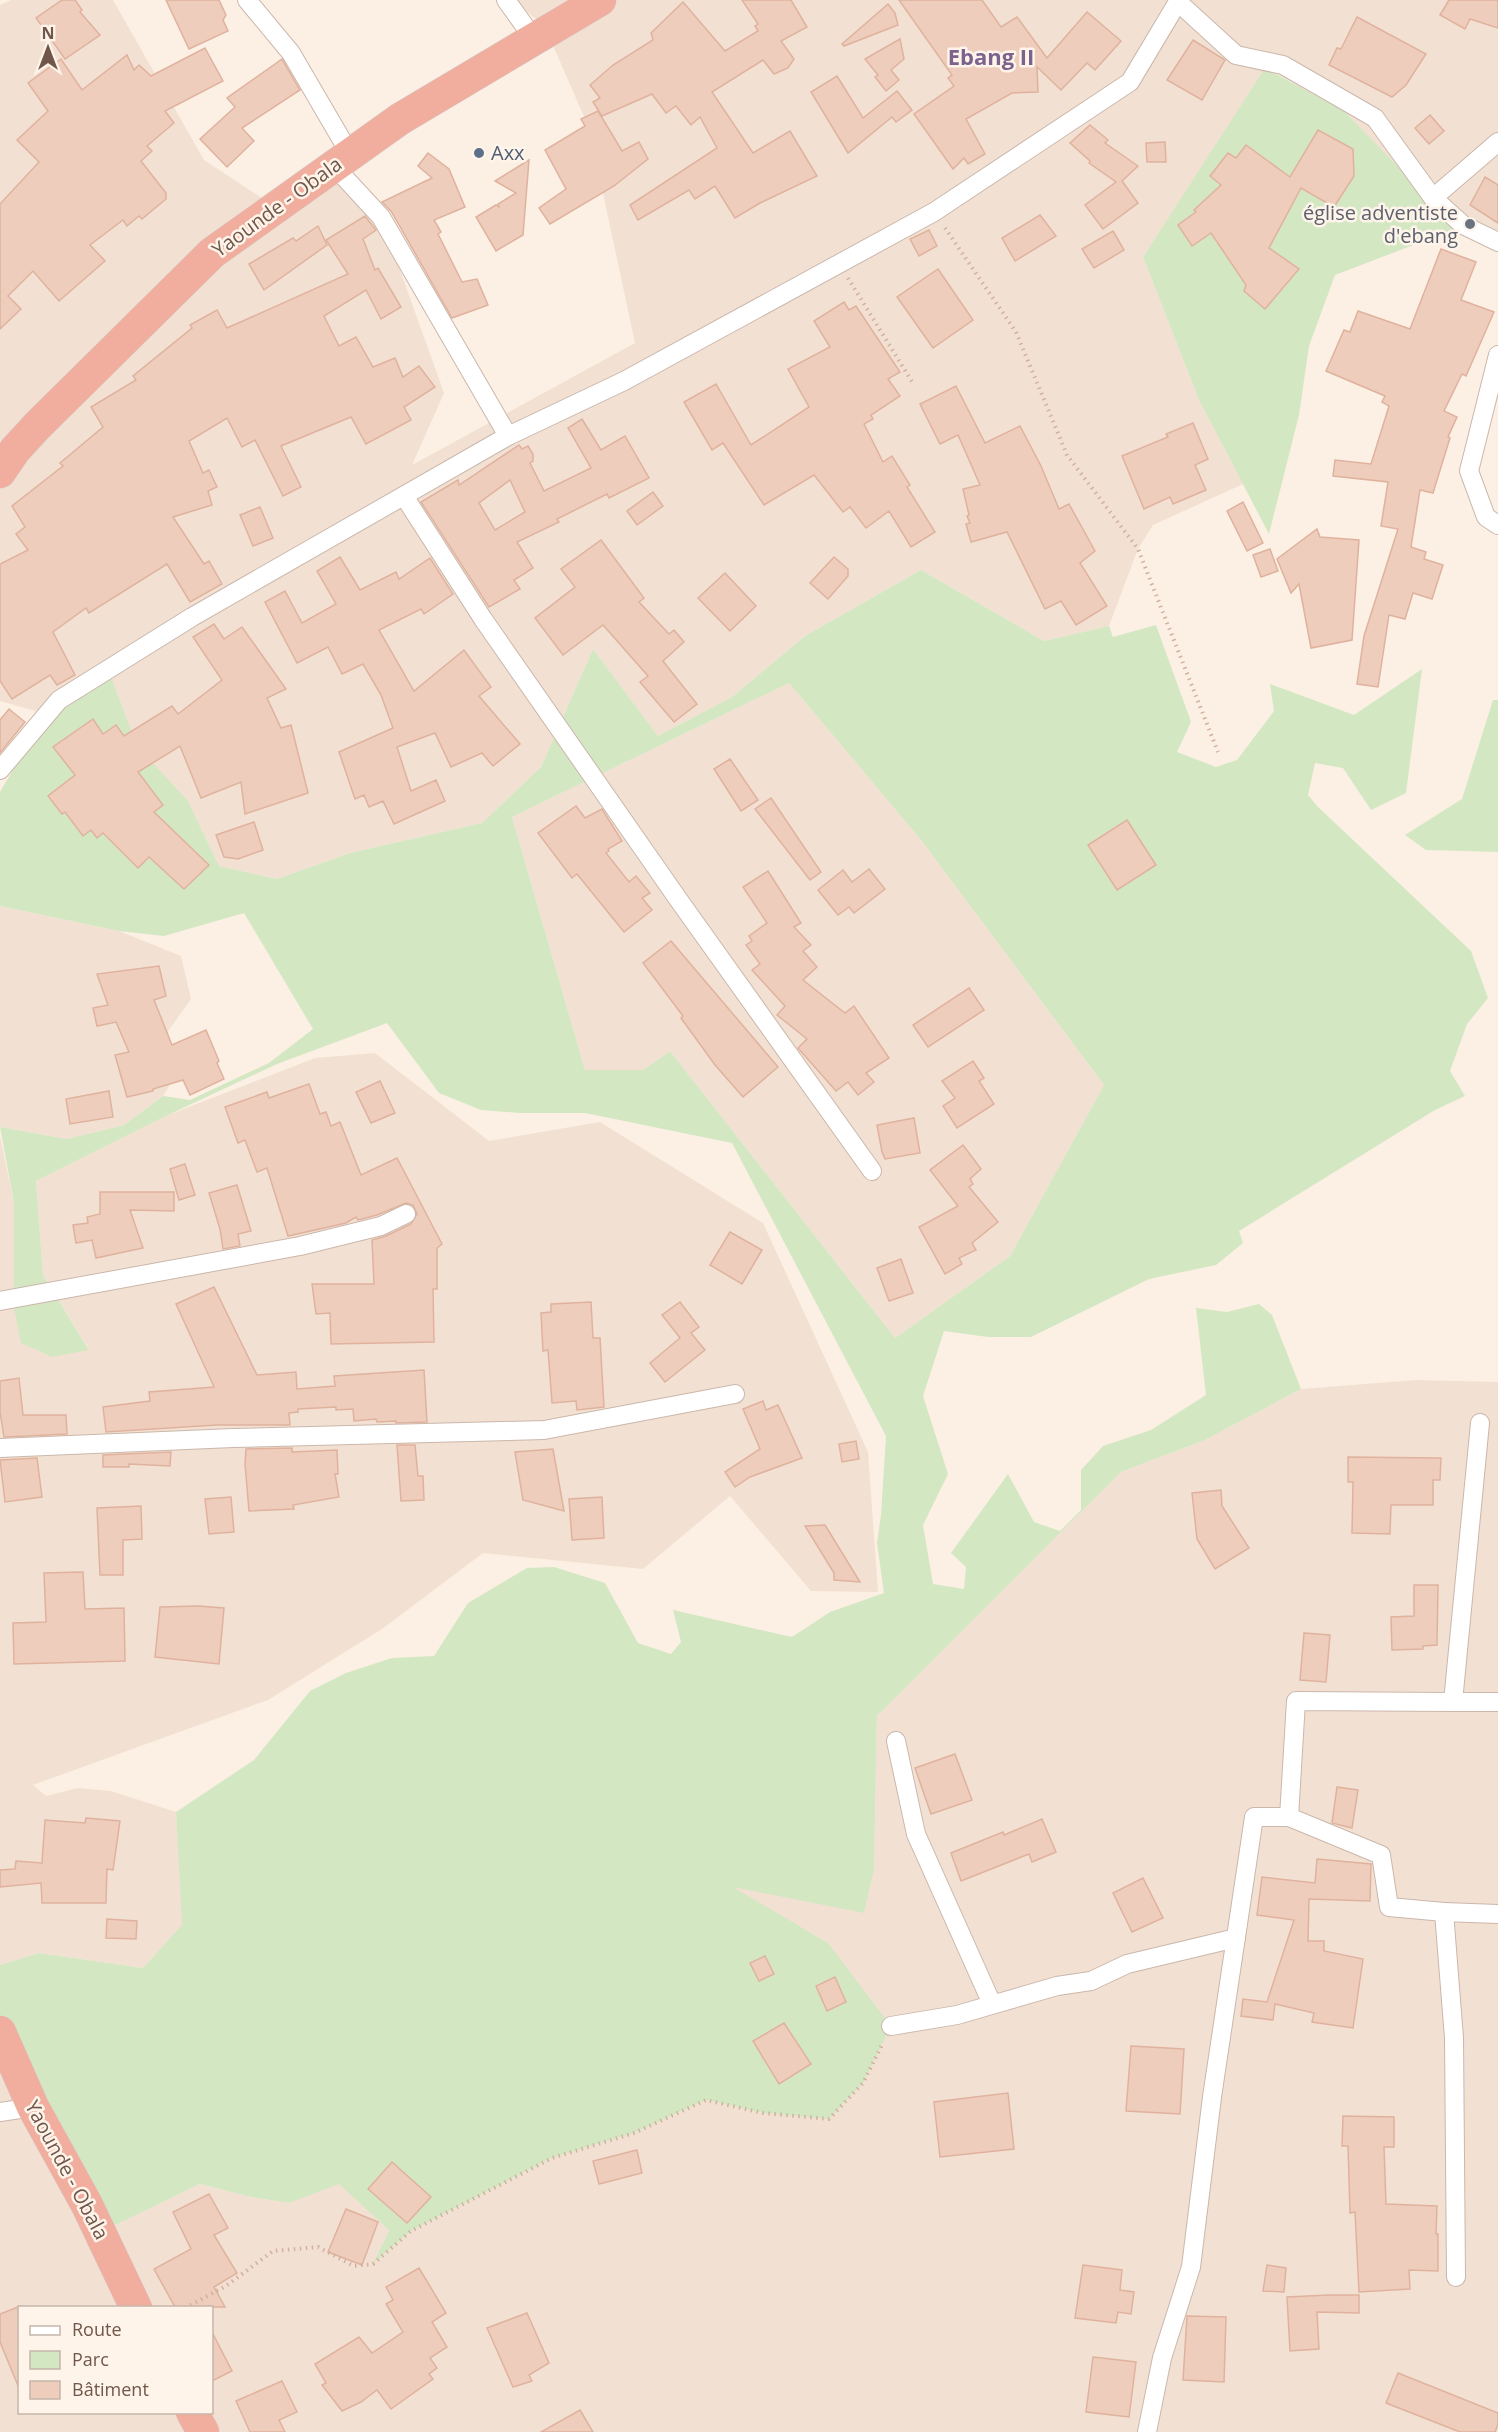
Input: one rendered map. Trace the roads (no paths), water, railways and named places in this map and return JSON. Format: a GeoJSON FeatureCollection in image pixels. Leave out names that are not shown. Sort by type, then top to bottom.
{"type":"FeatureCollection","features":[{"type":"Feature","properties":{"kind":"highway","name":"Yaounde - Obala"},"geometry":{"type":"LineString","coordinates":[[5,454],[212,254],[400,119],[600,0]]}},
{"type":"Feature","properties":{"kind":"highway","name":"Yaounde - Obala"},"geometry":{"type":"LineString","coordinates":[[0,2032],[33,2107],[87,2205],[136,2306]]}},
{"type":"Feature","properties":{"kind":"highway"},"geometry":{"type":"LineString","coordinates":[[193,2414],[202,2432]]}},
{"type":"Feature","properties":{"kind":"street"},"geometry":{"type":"LineString","coordinates":[[247,0],[291,53],[341,160],[381,217],[507,436]]}},
{"type":"Feature","properties":{"kind":"street"},"geometry":{"type":"LineString","coordinates":[[506,0],[534,39]]}},
{"type":"Feature","properties":{"kind":"street"},"geometry":{"type":"LineString","coordinates":[[0,770],[59,700],[192,617],[507,436],[624,381],[934,212],[1130,82],[1178,1],[1236,55],[1283,65],[1375,118],[1433,198],[1464,225],[1498,242]]}},
{"type":"Feature","properties":{"kind":"street"},"geometry":{"type":"LineString","coordinates":[[1433,198],[1498,142]]}},
{"type":"Feature","properties":{"kind":"street"},"geometry":{"type":"LineString","coordinates":[[1498,355],[1469,471],[1486,517],[1498,525]]}},
{"type":"Feature","properties":{"kind":"street"},"geometry":{"type":"LineString","coordinates":[[404,496],[483,619],[872,1172]]}},
{"type":"Feature","properties":{"kind":"street"},"geometry":{"type":"LineString","coordinates":[[0,1301],[300,1246],[381,1226],[406,1214]]}},
{"type":"Feature","properties":{"kind":"street"},"geometry":{"type":"LineString","coordinates":[[0,1448],[233,1438],[544,1430],[735,1394]]}},
{"type":"Feature","properties":{"kind":"street"},"geometry":{"type":"LineString","coordinates":[[1453,1702],[1480,1423]]}},
{"type":"Feature","properties":{"kind":"street"},"geometry":{"type":"LineString","coordinates":[[1289,1817],[1296,1701],[1498,1702]]}},
{"type":"Feature","properties":{"kind":"street"},"geometry":{"type":"LineString","coordinates":[[896,1741],[916,1834],[993,2004]]}},
{"type":"Feature","properties":{"kind":"street"},"geometry":{"type":"LineString","coordinates":[[1147,2432],[1162,2358],[1191,2267],[1212,2097],[1254,1817],[1289,1817],[1381,1855],[1389,1907],[1498,1914]]}},
{"type":"Feature","properties":{"kind":"street"},"geometry":{"type":"LineString","coordinates":[[1444,1912],[1454,2038],[1456,2277]]}},
{"type":"Feature","properties":{"kind":"street"},"geometry":{"type":"LineString","coordinates":[[891,2026],[957,2015],[1057,1986],[1092,1981],[1127,1964],[1236,1938]]}},
{"type":"Feature","properties":{"kind":"street"},"geometry":{"type":"LineString","coordinates":[[0,2112],[33,2107]]}},
{"type":"Feature","properties":{"kind":"place","name":"Axx"},"geometry":{"type":"Point","coordinates":[479,153]}},
{"type":"Feature","properties":{"kind":"place","name":"église adventiste d'ebang"},"geometry":{"type":"Point","coordinates":[1470,224]}},
{"type":"Feature","properties":{"kind":"district","name":"Ebang II"},"geometry":{"type":"Point","coordinates":[991,57]}}]}
